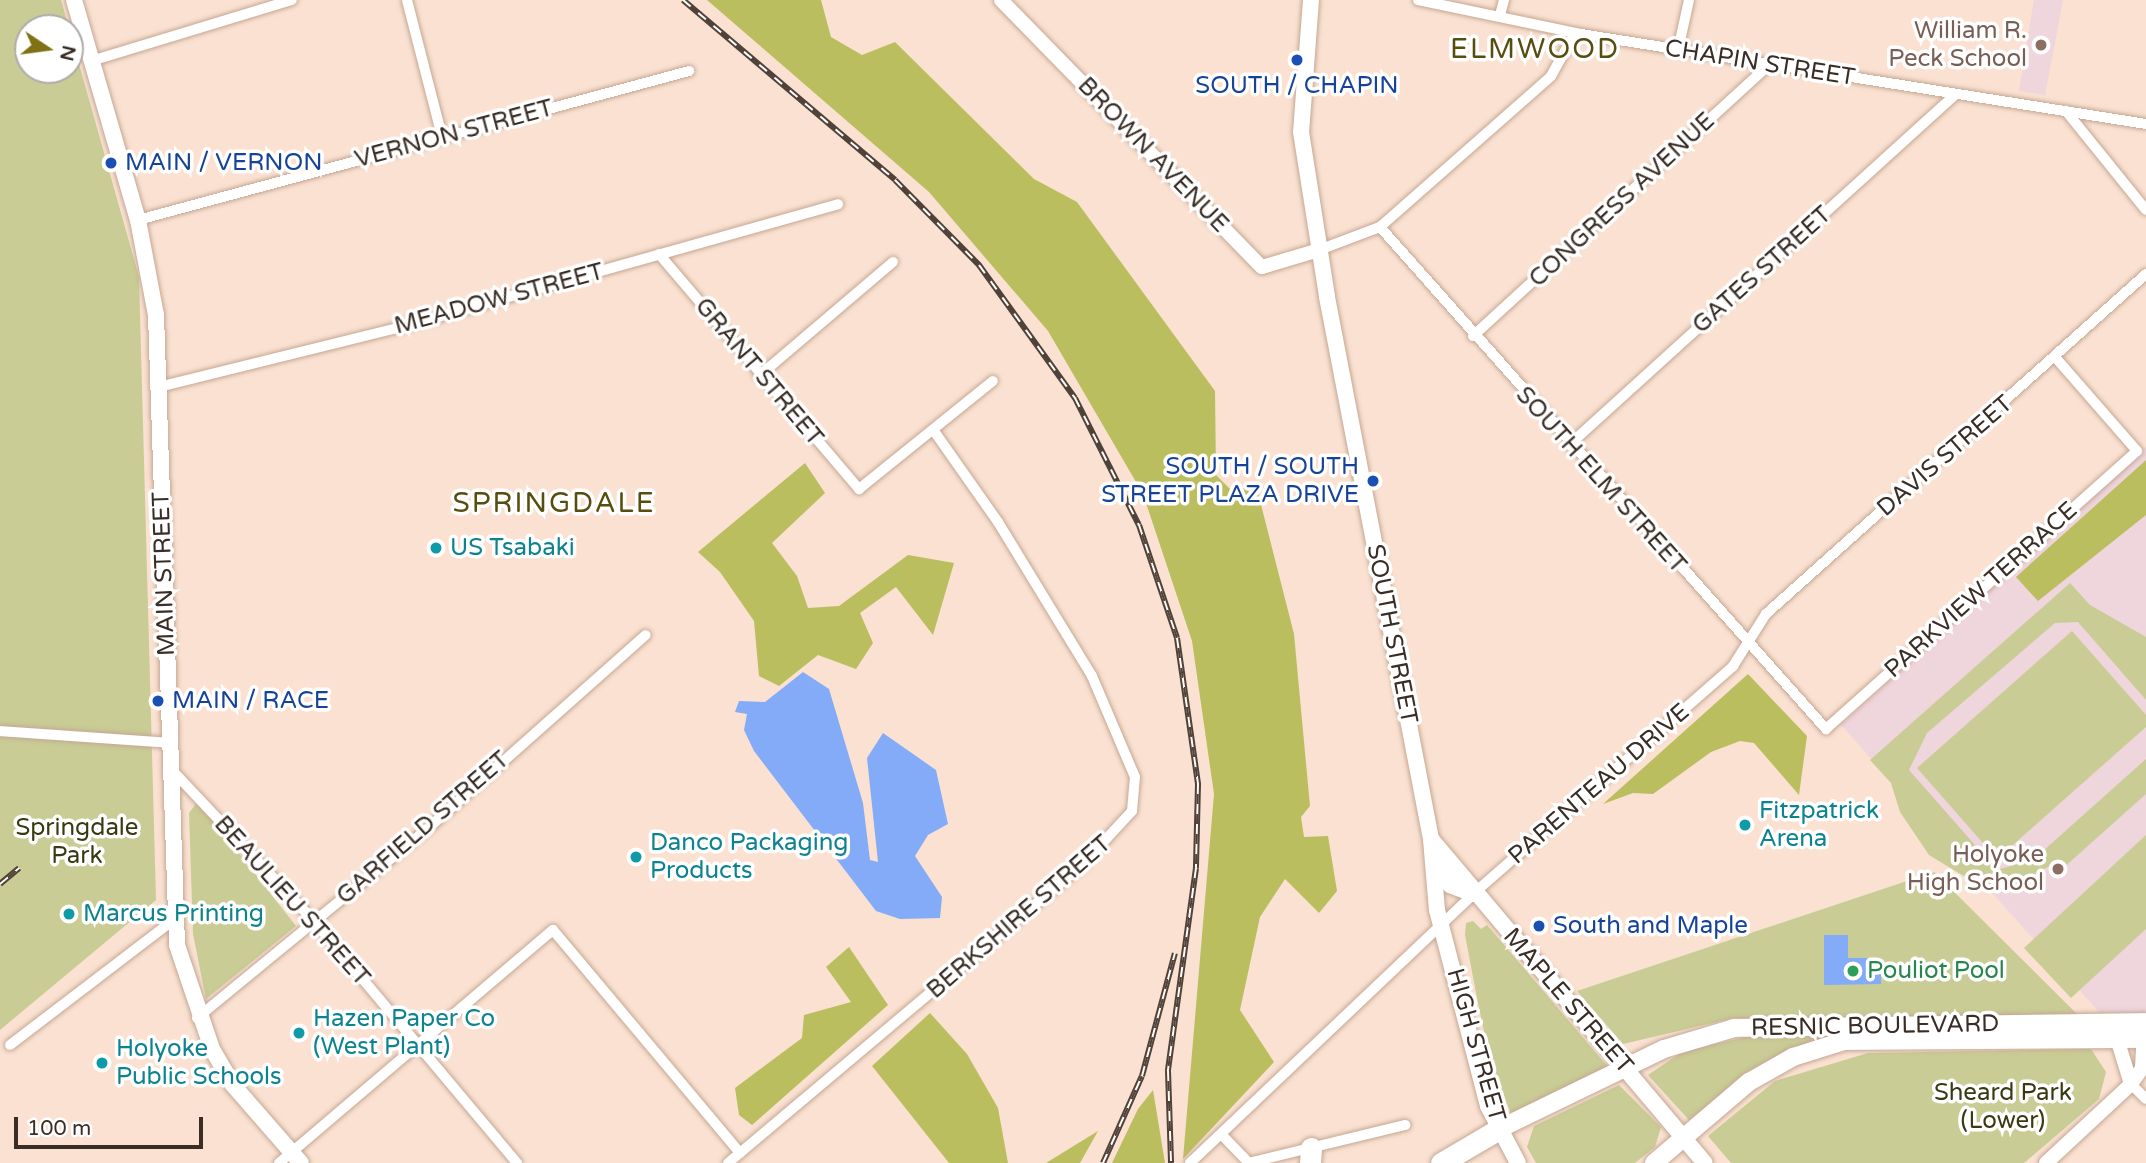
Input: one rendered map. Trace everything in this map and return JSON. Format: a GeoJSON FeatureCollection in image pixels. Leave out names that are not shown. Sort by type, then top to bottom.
{"type":"FeatureCollection","features":[{"type":"Feature","properties":{"kind":"highway"},"geometry":{"type":"LineString","coordinates":[[1441,1163],[1499,1129]]}},
{"type":"Feature","properties":{"kind":"main road","name":"MAIN STREET"},"geometry":{"type":"LineString","coordinates":[[74,0],[138,220],[156,315],[175,919],[197,1018],[233,1085],[296,1157]]}},
{"type":"Feature","properties":{"kind":"main road","name":"SOUTH STREET"},"geometry":{"type":"LineString","coordinates":[[1311,0],[1301,132],[1319,250],[1431,839],[1443,923]]}},
{"type":"Feature","properties":{"kind":"main road","name":"MAPLE STREET"},"geometry":{"type":"LineString","coordinates":[[1431,839],[1450,885],[1473,894],[1628,1069],[1704,1163]]}},
{"type":"Feature","properties":{"kind":"main road","name":"HIGH STREET"},"geometry":{"type":"LineString","coordinates":[[1443,923],[1499,1129],[1518,1163]]}},
{"type":"Feature","properties":{"kind":"main road","name":"RESNIC BOULEVARD"},"geometry":{"type":"LineString","coordinates":[[1499,1129],[1698,1035],[1734,1028],[2145,1031]]}},
{"type":"Feature","properties":{"kind":"main road","name":"RESNIC BOULEVARD"},"geometry":{"type":"LineString","coordinates":[[1654,1163],[1749,1082],[1793,1056],[1844,1041],[2114,1031]]}},
{"type":"Feature","properties":{"kind":"street"},"geometry":{"type":"LineString","coordinates":[[91,61],[292,0]]}},
{"type":"Feature","properties":{"kind":"street"},"geometry":{"type":"LineString","coordinates":[[407,0],[442,136]]}},
{"type":"Feature","properties":{"kind":"street","name":"BROWN AVENUE"},"geometry":{"type":"LineString","coordinates":[[1001,0],[1262,267],[1319,250]]}},
{"type":"Feature","properties":{"kind":"street","name":"CHAPIN STREET"},"geometry":{"type":"LineString","coordinates":[[1418,0],[1500,15],[1575,33],[2146,124]]}},
{"type":"Feature","properties":{"kind":"street"},"geometry":{"type":"LineString","coordinates":[[1500,15],[1504,0]]}},
{"type":"Feature","properties":{"kind":"street"},"geometry":{"type":"LineString","coordinates":[[1678,50],[1689,0]]}},
{"type":"Feature","properties":{"kind":"street"},"geometry":{"type":"LineString","coordinates":[[1319,250],[1380,227],[1551,76],[1575,33]]}},
{"type":"Feature","properties":{"kind":"street","name":"CONGRESS AVENUE"},"geometry":{"type":"LineString","coordinates":[[1473,336],[1770,64]]}},
{"type":"Feature","properties":{"kind":"street","name":"VERNON STREET"},"geometry":{"type":"LineString","coordinates":[[138,220],[689,71]]}},
{"type":"Feature","properties":{"kind":"street","name":"GATES STREET"},"geometry":{"type":"LineString","coordinates":[[1569,446],[1956,94]]}},
{"type":"Feature","properties":{"kind":"street"},"geometry":{"type":"LineString","coordinates":[[2066,111],[2146,210]]}},
{"type":"Feature","properties":{"kind":"street","name":"MEADOW STREET"},"geometry":{"type":"LineString","coordinates":[[159,387],[838,204]]}},
{"type":"Feature","properties":{"kind":"street","name":"SOUTH ELM STREET"},"geometry":{"type":"LineString","coordinates":[[1380,227],[1569,446],[1826,729]]}},
{"type":"Feature","properties":{"kind":"street","name":"GRANT STREET"},"geometry":{"type":"LineString","coordinates":[[659,254],[759,376],[859,489],[934,431]]}},
{"type":"Feature","properties":{"kind":"street"},"geometry":{"type":"LineString","coordinates":[[759,376],[893,262]]}},
{"type":"Feature","properties":{"kind":"street","name":"DAVIS STREET"},"geometry":{"type":"LineString","coordinates":[[1748,641],[1766,614],[2056,358],[2146,274]]}},
{"type":"Feature","properties":{"kind":"street","name":"PARKVIEW TERRACE"},"geometry":{"type":"LineString","coordinates":[[1826,729],[2137,452],[2056,358]]}},
{"type":"Feature","properties":{"kind":"street"},"geometry":{"type":"LineString","coordinates":[[934,431],[993,381]]}},
{"type":"Feature","properties":{"kind":"street","name":"BERKSHIRE STREET"},"geometry":{"type":"LineString","coordinates":[[728,1163],[1083,864],[1132,811],[1135,777],[1092,676],[1012,542],[934,431]]}},
{"type":"Feature","properties":{"kind":"street","name":"GARFIELD STREET"},"geometry":{"type":"LineString","coordinates":[[197,1018],[314,921],[646,635]]}},
{"type":"Feature","properties":{"kind":"street","name":"PARENTEAU DRIVE"},"geometry":{"type":"LineString","coordinates":[[1443,923],[1733,666],[1748,641]]}},
{"type":"Feature","properties":{"kind":"street"},"geometry":{"type":"LineString","coordinates":[[0,731],[171,743]]}},
{"type":"Feature","properties":{"kind":"street","name":"BEAULIEU STREET"},"geometry":{"type":"LineString","coordinates":[[172,770],[314,921],[517,1163]]}},
{"type":"Feature","properties":{"kind":"street"},"geometry":{"type":"LineString","coordinates":[[10,1045],[175,919]]}},
{"type":"Feature","properties":{"kind":"street"},"geometry":{"type":"LineString","coordinates":[[1190,1163],[1443,923]]}},
{"type":"Feature","properties":{"kind":"street"},"geometry":{"type":"LineString","coordinates":[[279,1163],[296,1157],[418,1043],[553,930],[740,1153]]}},
{"type":"Feature","properties":{"kind":"street"},"geometry":{"type":"LineString","coordinates":[[2114,1031],[2131,1084],[2146,1099]]}},
{"type":"Feature","properties":{"kind":"street"},"geometry":{"type":"LineString","coordinates":[[2046,1163],[2131,1084],[2142,1068],[2145,1031]]}},
{"type":"Feature","properties":{"kind":"street"},"geometry":{"type":"LineString","coordinates":[[1221,1134],[1249,1163],[1310,1156],[1405,1125]]}},
{"type":"Feature","properties":{"kind":"shaded area"},"geometry":{"type":"Polygon","coordinates":[[[707,0],[821,0],[831,37],[862,55],[895,42],[1034,179],[1077,202],[1215,391],[1216,475],[1232,491],[1256,485],[1294,634],[1310,806],[1301,817],[1304,837],[1328,836],[1337,891],[1319,913],[1285,879],[1260,917],[1240,1010],[1274,1062],[1183,1159],[1214,794],[1192,641],[1143,494],[1048,331],[929,192],[707,0]]]}},
{"type":"Feature","properties":{"kind":"shaded area","name":"William R. Peck School"},"geometry":{"type":"Polygon","coordinates":[[[2034,0],[2063,0],[2045,95],[2019,91],[2034,0]]]}},
{"type":"Feature","properties":{"kind":"shaded area","name":"Holyoke High School"},"geometry":{"type":"Polygon","coordinates":[[[2146,447],[2146,1013],[2100,1013],[1841,725],[2146,447]]]}},
{"type":"Feature","properties":{"kind":"shaded area"},"geometry":{"type":"Polygon","coordinates":[[[2146,460],[2146,515],[2038,601],[2016,577],[2146,460]]]}},
{"type":"Feature","properties":{"kind":"shaded area"},"geometry":{"type":"Polygon","coordinates":[[[805,463],[825,493],[772,543],[797,576],[808,608],[839,606],[908,555],[954,563],[933,635],[896,587],[860,613],[873,643],[856,669],[818,655],[779,686],[759,676],[754,621],[720,572],[698,552],[805,463]]]}},
{"type":"Feature","properties":{"kind":"shaded area"},"geometry":{"type":"Polygon","coordinates":[[[1748,674],[1807,736],[1799,795],[1754,743],[1740,741],[1711,752],[1653,794],[1633,793],[1603,804],[1748,674]]]}},
{"type":"Feature","properties":{"kind":"shaded area"},"geometry":{"type":"Polygon","coordinates":[[[849,947],[888,1005],[752,1125],[739,1115],[735,1088],[802,1038],[804,1015],[851,1002],[826,967],[849,947]]]}},
{"type":"Feature","properties":{"kind":"shaded area"},"geometry":{"type":"Polygon","coordinates":[[[930,1013],[967,1054],[998,1108],[1008,1163],[949,1163],[872,1066],[930,1013]]]}},
{"type":"Feature","properties":{"kind":"shaded area"},"geometry":{"type":"Polygon","coordinates":[[[1153,1090],[1165,1163],[1112,1163],[1138,1109],[1153,1090]]]}},
{"type":"Feature","properties":{"kind":"shaded area"},"geometry":{"type":"Polygon","coordinates":[[[1098,1131],[1080,1163],[1046,1163],[1098,1131]]]}},
{"type":"Feature","properties":{"kind":"green space","name":"Springdale Park"},"geometry":{"type":"Polygon","coordinates":[[[0,0],[61,0],[65,14],[14,14],[14,84],[84,84],[84,82],[139,277],[156,900],[0,1030],[0,0]]]}},
{"type":"Feature","properties":{"kind":"green space"},"geometry":{"type":"Polygon","coordinates":[[[2070,583],[2090,605],[2146,637],[2146,700],[2078,622],[2055,623],[1927,733],[1909,770],[1997,870],[2034,859],[2146,759],[2146,794],[2062,869],[2055,863],[2012,887],[1977,884],[1929,855],[1900,812],[1891,783],[1870,760],[2070,583]]]}},
{"type":"Feature","properties":{"kind":"green space"},"geometry":{"type":"Polygon","coordinates":[[[2072,631],[2146,715],[2146,727],[1997,859],[1917,768],[2072,631]]]}},
{"type":"Feature","properties":{"kind":"green space"},"geometry":{"type":"Polygon","coordinates":[[[198,801],[296,926],[206,999],[193,934],[189,813],[198,801]]]}},
{"type":"Feature","properties":{"kind":"green space"},"geometry":{"type":"Polygon","coordinates":[[[2146,835],[2146,929],[2071,998],[2024,948],[2146,835]]]}},
{"type":"Feature","properties":{"kind":"green space"},"geometry":{"type":"Polygon","coordinates":[[[1934,872],[2079,1016],[1734,1018],[1623,1044],[1577,991],[1934,872]]]}},
{"type":"Feature","properties":{"kind":"green space"},"geometry":{"type":"Polygon","coordinates":[[[1473,921],[1481,929],[1487,925],[1609,1068],[1512,1116],[1491,1065],[1477,998],[1465,935],[1466,923],[1473,921]]]}},
{"type":"Feature","properties":{"kind":"green space"},"geometry":{"type":"Polygon","coordinates":[[[1754,1035],[1824,1037],[1736,1084],[1689,1120],[1648,1075],[1682,1052],[1754,1035]]]}},
{"type":"Feature","properties":{"kind":"green space","name":"Sheard Park (Lower)"},"geometry":{"type":"Polygon","coordinates":[[[2091,1049],[2106,1072],[2099,1099],[2024,1163],[1731,1163],[1708,1136],[1775,1081],[1868,1053],[2091,1049]]]}},
{"type":"Feature","properties":{"kind":"green space"},"geometry":{"type":"Polygon","coordinates":[[[1619,1085],[1661,1127],[1655,1147],[1635,1163],[1536,1163],[1527,1147],[1534,1126],[1619,1085]]]}},
{"type":"Feature","properties":{"kind":"water"},"geometry":{"type":"Polygon","coordinates":[[[803,672],[829,689],[863,803],[870,860],[878,862],[867,758],[883,733],[936,770],[948,824],[928,835],[915,856],[942,897],[940,918],[900,919],[876,911],[754,751],[744,730],[747,714],[735,712],[739,701],[765,702],[803,672]]]}},
{"type":"Feature","properties":{"kind":"water","name":"Pouliot Pool"},"geometry":{"type":"Polygon","coordinates":[[[1824,935],[1848,935],[1848,958],[1881,958],[1881,984],[1824,985],[1824,935]]]}},
{"type":"Feature","properties":{"kind":"railway"},"geometry":{"type":"LineString","coordinates":[[683,0],[895,180],[979,265],[1075,398],[1139,525],[1177,638],[1198,784],[1196,868],[1168,1071],[1171,1163]]}},
{"type":"Feature","properties":{"kind":"railway"},"geometry":{"type":"LineString","coordinates":[[0,884],[19,868]]}},
{"type":"Feature","properties":{"kind":"railway"},"geometry":{"type":"LineString","coordinates":[[1103,1163],[1142,1076],[1175,953]]}},
{"type":"Feature","properties":{"kind":"place","name":"William R. Peck School"},"geometry":{"type":"Point","coordinates":[2041,45]}},
{"type":"Feature","properties":{"kind":"place","name":"SOUTH / CHAPIN"},"geometry":{"type":"Point","coordinates":[1297,60]}},
{"type":"Feature","properties":{"kind":"place","name":"MAIN / VERNON"},"geometry":{"type":"Point","coordinates":[111,163]}},
{"type":"Feature","properties":{"kind":"place","name":"SOUTH / SOUTH STREET PLAZA DRIVE"},"geometry":{"type":"Point","coordinates":[1373,481]}},
{"type":"Feature","properties":{"kind":"place","name":"US Tsabaki"},"geometry":{"type":"Point","coordinates":[436,548]}},
{"type":"Feature","properties":{"kind":"place","name":"MAIN / RACE"},"geometry":{"type":"Point","coordinates":[158,701]}},
{"type":"Feature","properties":{"kind":"place","name":"Fitzpatrick Arena"},"geometry":{"type":"Point","coordinates":[1745,825]}},
{"type":"Feature","properties":{"kind":"place","name":"Danco Packaging Products"},"geometry":{"type":"Point","coordinates":[636,857]}},
{"type":"Feature","properties":{"kind":"place","name":"Holyoke High School"},"geometry":{"type":"Point","coordinates":[2058,869]}},
{"type":"Feature","properties":{"kind":"place","name":"Marcus Printing"},"geometry":{"type":"Point","coordinates":[69,914]}},
{"type":"Feature","properties":{"kind":"place","name":"South and Maple"},"geometry":{"type":"Point","coordinates":[1539,926]}},
{"type":"Feature","properties":{"kind":"place","name":"Pouliot Pool"},"geometry":{"type":"Point","coordinates":[1853,971]}},
{"type":"Feature","properties":{"kind":"place","name":"Hazen Paper Co (West Plant)"},"geometry":{"type":"Point","coordinates":[299,1033]}},
{"type":"Feature","properties":{"kind":"place","name":"Holyoke Public Schools"},"geometry":{"type":"Point","coordinates":[102,1063]}},
{"type":"Feature","properties":{"kind":"district","name":"ELMWOOD"},"geometry":{"type":"Point","coordinates":[1535,49]}},
{"type":"Feature","properties":{"kind":"district","name":"SPRINGDALE"},"geometry":{"type":"Point","coordinates":[554,503]}}]}
